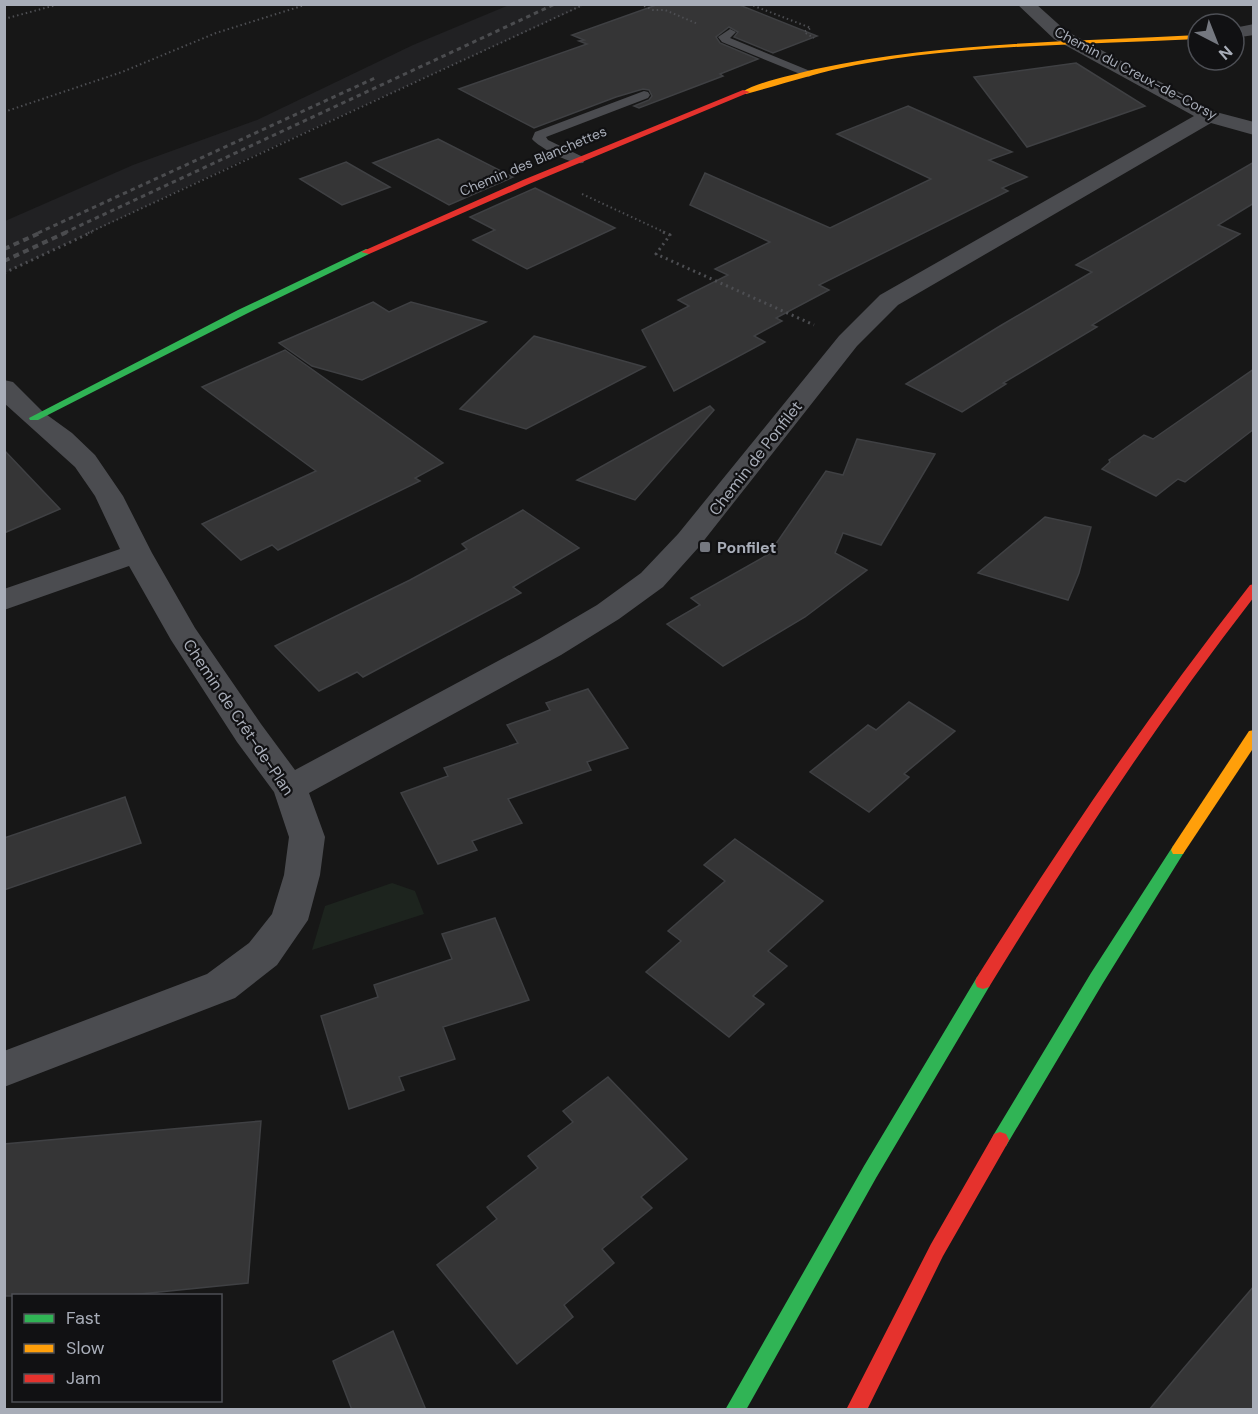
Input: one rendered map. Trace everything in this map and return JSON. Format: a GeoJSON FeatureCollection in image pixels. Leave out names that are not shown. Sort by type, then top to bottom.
{"type":"FeatureCollection","features":[{"type":"Feature","properties":{"kind":"main road","name":"Chemin des Blanchettes"},"geometry":{"type":"LineString","coordinates":[[34,418],[108,378],[392,241],[541,175],[742,95],[809,73],[883,58],[950,50],[1186,38]]}},
{"type":"Feature","properties":{"kind":"main road"},"geometry":{"type":"LineString","coordinates":[[735,1410],[842,1218],[1078,830],[1166,703],[1254,588]]}},
{"type":"Feature","properties":{"kind":"main road"},"geometry":{"type":"LineString","coordinates":[[856,1410],[948,1230],[1079,1005],[1174,855],[1254,735]]}},
{"type":"Feature","properties":{"kind":"street","name":"Chemin du Creux-de-Corsy"},"geometry":{"type":"LineString","coordinates":[[1025,4],[1060,35],[1209,116],[1254,129]]}},
{"type":"Feature","properties":{"kind":"street","name":"Chemin de Ponfilet"},"geometry":{"type":"LineString","coordinates":[[290,788],[550,647],[608,612],[652,580],[688,542],[848,340],[889,300],[1209,116]]}},
{"type":"Feature","properties":{"kind":"street","name":"Chemin de Crêt-de-Plan"},"geometry":{"type":"LineString","coordinates":[[4,388],[34,418],[62,439],[85,461],[109,496],[137,553],[183,633],[249,733],[290,788],[307,837],[302,875],[289,920],[263,954],[221,986],[4,1069]]}},
{"type":"Feature","properties":{"kind":"street"},"geometry":{"type":"LineString","coordinates":[[4,600],[137,553]]}},
{"type":"Feature","properties":{"kind":"lane"},"geometry":{"type":"LineString","coordinates":[[728,34],[724,37],[726,40],[809,73]]}},
{"type":"Feature","properties":{"kind":"lane"},"geometry":{"type":"LineString","coordinates":[[578,160],[543,143],[539,139],[540,135],[644,95]]}},
{"type":"Feature","properties":{"kind":"path"},"geometry":{"type":"LineString","coordinates":[[4,20],[60,4]]}},
{"type":"Feature","properties":{"kind":"path"},"geometry":{"type":"LineString","coordinates":[[4,112],[122,72],[216,33],[308,4]]}},
{"type":"Feature","properties":{"kind":"path"},"geometry":{"type":"LineString","coordinates":[[4,273],[585,4]]}},
{"type":"Feature","properties":{"kind":"path"},"geometry":{"type":"LineString","coordinates":[[640,4],[653,10],[665,10],[728,34]]}},
{"type":"Feature","properties":{"kind":"path"},"geometry":{"type":"LineString","coordinates":[[541,175],[670,235],[656,254],[848,340]]}},
{"type":"Feature","properties":{"kind":"shaded area"},"geometry":{"type":"Polygon","coordinates":[[[509,5],[585,5],[233,165],[5,273],[5,221],[133,165],[257,120],[413,45],[509,5]]]}},
{"type":"Feature","properties":{"kind":"shaded area"},"geometry":{"type":"Polygon","coordinates":[[[392,883],[415,891],[424,914],[312,950],[325,906],[392,883]]]}},
{"type":"Feature","properties":{"kind":"building"},"geometry":{"type":"Polygon","coordinates":[[[659,4],[737,4],[817,36],[773,53],[734,37],[738,32],[729,27],[716,37],[720,43],[758,59],[720,74],[723,76],[639,108],[634,106],[649,100],[652,96],[649,90],[643,89],[616,97],[534,128],[459,89],[587,44],[579,41],[584,40],[572,35],[659,4]]]}},
{"type":"Feature","properties":{"kind":"building"},"geometry":{"type":"Polygon","coordinates":[[[1076,63],[1145,106],[1027,147],[974,77],[1076,63]]]}},
{"type":"Feature","properties":{"kind":"building"},"geometry":{"type":"Polygon","coordinates":[[[908,106],[1012,152],[989,160],[1027,177],[1002,188],[1008,191],[819,285],[829,290],[776,318],[782,321],[754,336],[765,342],[674,391],[642,330],[689,306],[678,300],[728,275],[715,269],[770,242],[690,205],[705,173],[830,228],[931,179],[837,134],[908,106]]]}},
{"type":"Feature","properties":{"kind":"building"},"geometry":{"type":"Polygon","coordinates":[[[438,139],[513,177],[449,205],[373,163],[438,139]]]}},
{"type":"Feature","properties":{"kind":"building"},"geometry":{"type":"Polygon","coordinates":[[[346,162],[390,187],[342,205],[300,179],[346,162]]]}},
{"type":"Feature","properties":{"kind":"building"},"geometry":{"type":"Polygon","coordinates":[[[1254,162],[1254,203],[1218,225],[1240,234],[1092,325],[1097,327],[1003,383],[1006,384],[962,412],[906,384],[1092,272],[1076,265],[1254,162]]]}},
{"type":"Feature","properties":{"kind":"building"},"geometry":{"type":"Polygon","coordinates":[[[535,188],[615,228],[527,269],[473,240],[495,230],[470,217],[535,188]]]}},
{"type":"Feature","properties":{"kind":"building"},"geometry":{"type":"Polygon","coordinates":[[[373,302],[389,312],[411,302],[486,322],[362,380],[312,366],[279,343],[373,302]]]}},
{"type":"Feature","properties":{"kind":"building"},"geometry":{"type":"Polygon","coordinates":[[[534,336],[645,367],[526,429],[460,409],[534,336]]]}},
{"type":"Feature","properties":{"kind":"building"},"geometry":{"type":"Polygon","coordinates":[[[285,350],[443,463],[415,478],[420,481],[278,550],[272,545],[241,560],[202,524],[316,471],[202,387],[285,350]]]}},
{"type":"Feature","properties":{"kind":"building"},"geometry":{"type":"Polygon","coordinates":[[[1254,369],[1254,429],[1185,482],[1178,479],[1156,496],[1102,469],[1110,462],[1109,460],[1144,435],[1153,439],[1254,369]]]}},
{"type":"Feature","properties":{"kind":"building"},"geometry":{"type":"Polygon","coordinates":[[[710,406],[714,410],[635,500],[577,480],[710,406]]]}},
{"type":"Feature","properties":{"kind":"building"},"geometry":{"type":"Polygon","coordinates":[[[857,439],[935,454],[881,545],[843,533],[835,553],[867,570],[805,617],[723,666],[667,624],[700,605],[691,598],[769,554],[826,471],[843,475],[857,439]]]}},
{"type":"Feature","properties":{"kind":"building"},"geometry":{"type":"Polygon","coordinates":[[[4,450],[60,509],[4,533],[4,450]]]}},
{"type":"Feature","properties":{"kind":"building"},"geometry":{"type":"Polygon","coordinates":[[[523,510],[579,548],[513,587],[521,593],[363,677],[357,672],[319,691],[275,646],[410,580],[467,549],[462,544],[523,510]]]}},
{"type":"Feature","properties":{"kind":"building"},"geometry":{"type":"Polygon","coordinates":[[[1045,517],[1091,527],[1079,573],[1068,600],[978,573],[1045,517]]]}},
{"type":"Feature","properties":{"kind":"building"},"geometry":{"type":"Polygon","coordinates":[[[588,689],[628,748],[587,762],[591,770],[508,799],[522,823],[472,841],[477,850],[438,864],[401,793],[448,776],[444,768],[518,743],[507,725],[550,710],[546,703],[588,689]]]}},
{"type":"Feature","properties":{"kind":"building"},"geometry":{"type":"Polygon","coordinates":[[[909,702],[955,731],[904,774],[909,777],[869,812],[810,772],[868,725],[876,730],[909,702]]]}},
{"type":"Feature","properties":{"kind":"building"},"geometry":{"type":"Polygon","coordinates":[[[125,797],[141,843],[4,890],[4,838],[125,797]]]}},
{"type":"Feature","properties":{"kind":"building"},"geometry":{"type":"Polygon","coordinates":[[[735,839],[823,901],[768,951],[787,966],[753,996],[764,1004],[729,1037],[646,972],[681,941],[668,931],[725,881],[704,865],[735,839]]]}},
{"type":"Feature","properties":{"kind":"building"},"geometry":{"type":"Polygon","coordinates":[[[495,918],[529,1000],[443,1027],[455,1059],[399,1077],[404,1090],[349,1109],[321,1016],[378,997],[374,985],[452,959],[442,934],[495,918]]]}},
{"type":"Feature","properties":{"kind":"building"},"geometry":{"type":"Polygon","coordinates":[[[608,1077],[687,1159],[641,1197],[652,1208],[602,1249],[614,1263],[564,1305],[573,1317],[517,1364],[437,1265],[497,1219],[487,1207],[538,1168],[528,1156],[573,1122],[563,1111],[608,1077]]]}},
{"type":"Feature","properties":{"kind":"building"},"geometry":{"type":"Polygon","coordinates":[[[261,1121],[248,1283],[140,1294],[12,1294],[12,1296],[4,1296],[4,1144],[261,1121]]]}},
{"type":"Feature","properties":{"kind":"building"},"geometry":{"type":"Polygon","coordinates":[[[1254,1286],[1254,1410],[1149,1410],[1183,1369],[1254,1286]]]}},
{"type":"Feature","properties":{"kind":"building"},"geometry":{"type":"Polygon","coordinates":[[[393,1331],[426,1410],[352,1410],[333,1361],[393,1331]]]}},
{"type":"Feature","properties":{"kind":"railway"},"geometry":{"type":"LineString","coordinates":[[64,233],[555,4]]}},
{"type":"Feature","properties":{"kind":"railway"},"geometry":{"type":"LineString","coordinates":[[38,233],[375,78]]}},
{"type":"Feature","properties":{"kind":"railway"},"geometry":{"type":"LineString","coordinates":[[4,249],[42,232]]}},
{"type":"Feature","properties":{"kind":"railway"},"geometry":{"type":"LineString","coordinates":[[4,261],[67,232]]}},
{"type":"Feature","properties":{"kind":"traffic: fast"},"geometry":{"type":"LineString","coordinates":[[34,418],[366,252]]}},
{"type":"Feature","properties":{"kind":"traffic: fast"},"geometry":{"type":"LineString","coordinates":[[1000,1140],[1097,978],[1178,850]]}},
{"type":"Feature","properties":{"kind":"traffic: fast"},"geometry":{"type":"LineString","coordinates":[[735,1410],[870,1172],[983,982]]}},
{"type":"Feature","properties":{"kind":"traffic: slow"},"geometry":{"type":"LineString","coordinates":[[746,92],[801,75],[913,54],[1027,45],[1186,38]]}},
{"type":"Feature","properties":{"kind":"traffic: slow"},"geometry":{"type":"LineString","coordinates":[[1178,850],[1254,735]]}},
{"type":"Feature","properties":{"kind":"traffic: jam"},"geometry":{"type":"LineString","coordinates":[[366,252],[526,182],[746,92]]}},
{"type":"Feature","properties":{"kind":"traffic: jam"},"geometry":{"type":"LineString","coordinates":[[983,982],[1112,781],[1181,683],[1254,588]]}},
{"type":"Feature","properties":{"kind":"traffic: jam"},"geometry":{"type":"LineString","coordinates":[[856,1410],[937,1250],[1000,1140]]}},
{"type":"Feature","properties":{"kind":"place","name":"Ponfilet"},"geometry":{"type":"Point","coordinates":[705,547]}}]}
